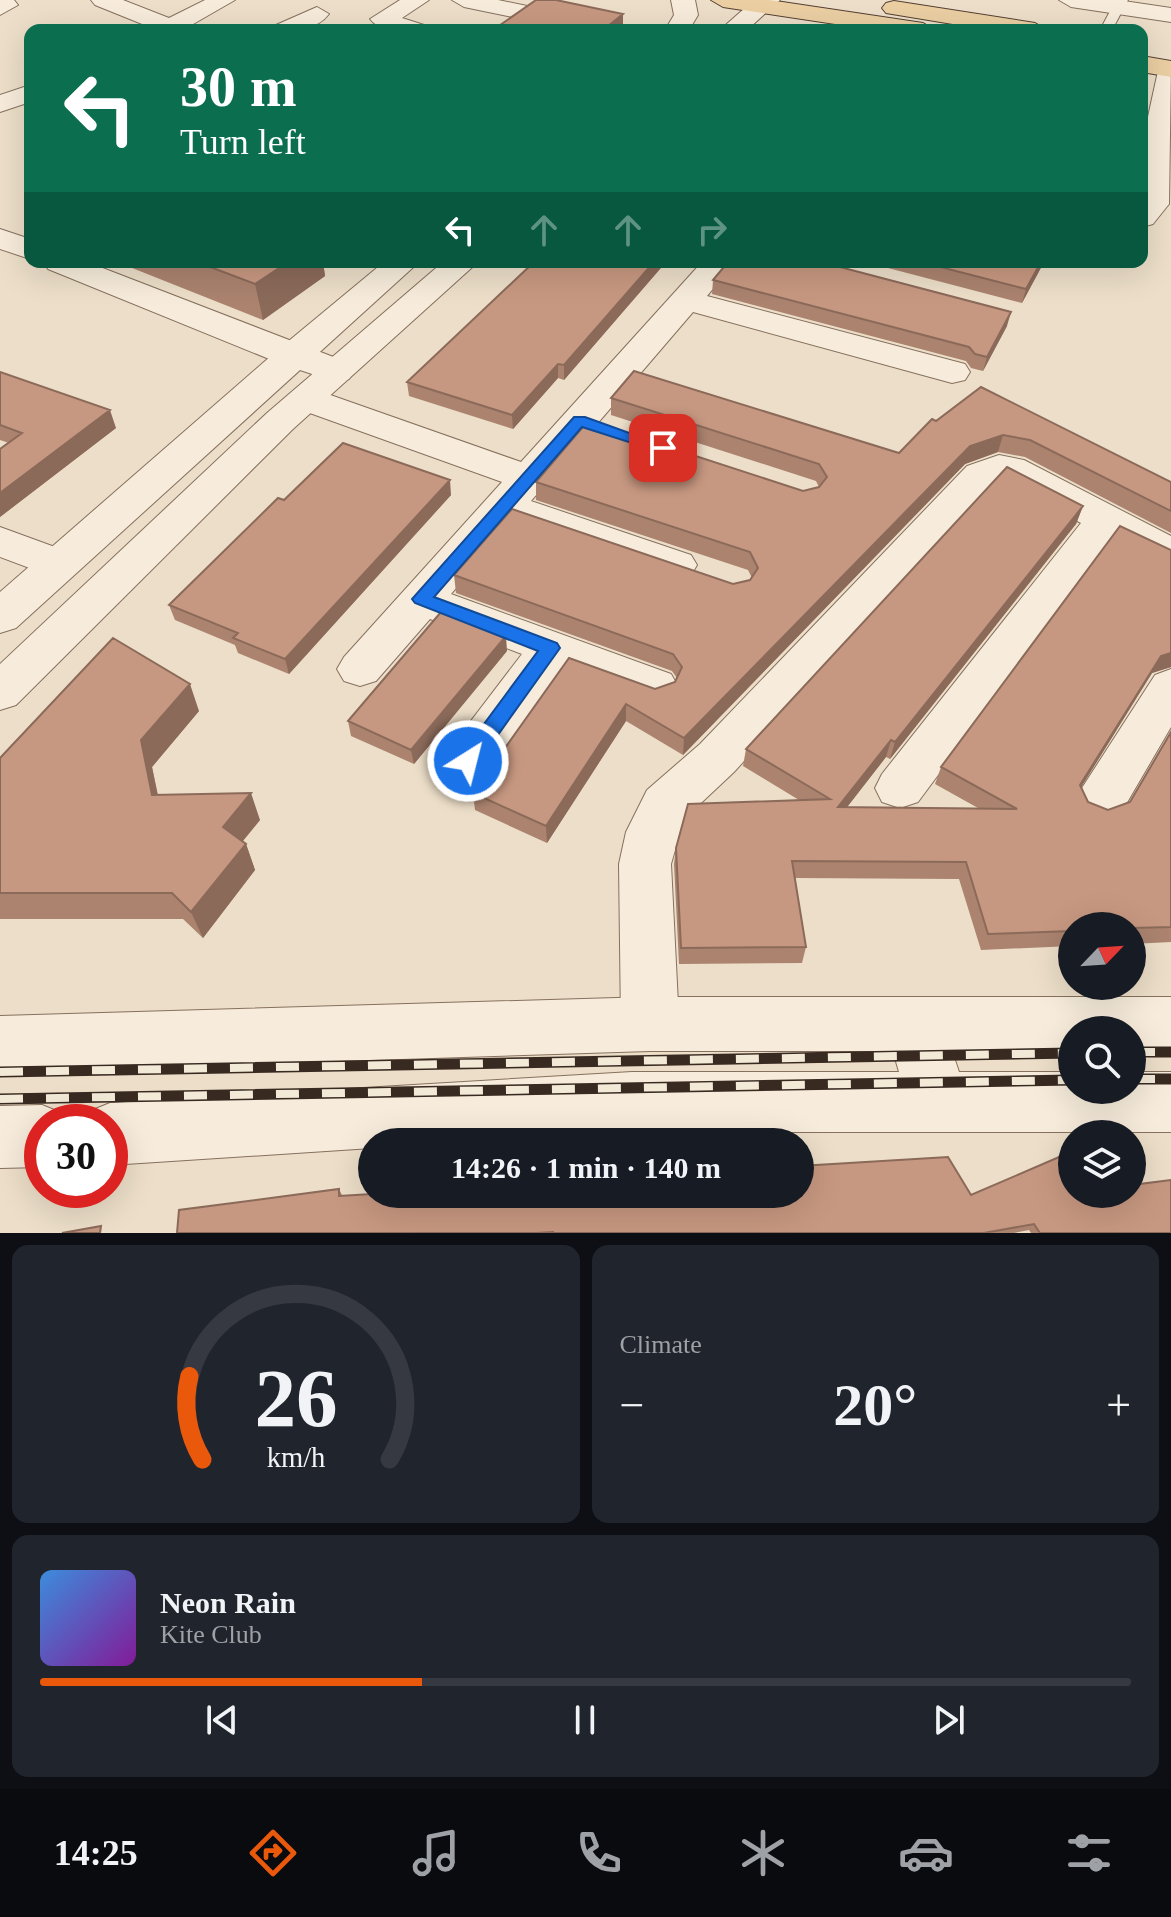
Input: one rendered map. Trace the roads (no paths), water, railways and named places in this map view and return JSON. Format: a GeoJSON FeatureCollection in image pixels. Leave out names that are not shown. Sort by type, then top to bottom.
{"type":"FeatureCollection","features":[{"type":"Feature","properties":{"kind":"main road"},"geometry":{"type":"LineString","coordinates":[[723,0],[765,3],[888,24]]}},
{"type":"Feature","properties":{"kind":"main road"},"geometry":{"type":"LineString","coordinates":[[840,0],[996,24]]}},
{"type":"Feature","properties":{"kind":"main road"},"geometry":{"type":"LineString","coordinates":[[1148,47],[1171,51]]}},
{"type":"Feature","properties":{"kind":"main road"},"geometry":{"type":"LineString","coordinates":[[1148,65],[1171,70]]}},
{"type":"Feature","properties":{"kind":"street"},"geometry":{"type":"LineString","coordinates":[[103,0],[163,24]]}},
{"type":"Feature","properties":{"kind":"street"},"geometry":{"type":"LineString","coordinates":[[184,24],[223,0]]}},
{"type":"Feature","properties":{"kind":"street"},"geometry":{"type":"LineString","coordinates":[[397,24],[382,19],[417,0]]}},
{"type":"Feature","properties":{"kind":"street"},"geometry":{"type":"LineString","coordinates":[[464,0],[538,24]]}},
{"type":"Feature","properties":{"kind":"street"},"geometry":{"type":"LineString","coordinates":[[681,24],[686,15],[683,0]]}},
{"type":"Feature","properties":{"kind":"street"},"geometry":{"type":"LineString","coordinates":[[1071,0],[1120,4],[1171,15]]}},
{"type":"Feature","properties":{"kind":"street"},"geometry":{"type":"LineString","coordinates":[[0,1],[6,5],[0,8]]}},
{"type":"Feature","properties":{"kind":"street"},"geometry":{"type":"LineString","coordinates":[[739,24],[765,3]]}},
{"type":"Feature","properties":{"kind":"street"},"geometry":{"type":"LineString","coordinates":[[296,24],[317,14]]}},
{"type":"Feature","properties":{"kind":"street"},"geometry":{"type":"LineString","coordinates":[[1148,211],[1154,204],[1158,126],[1171,70]]}},
{"type":"Feature","properties":{"kind":"street"},"geometry":{"type":"LineString","coordinates":[[0,238],[24,248]]}},
{"type":"Feature","properties":{"kind":"street"},"geometry":{"type":"LineString","coordinates":[[74,268],[291,356],[336,371]]}},
{"type":"Feature","properties":{"kind":"street"},"geometry":{"type":"LineString","coordinates":[[0,617],[291,356],[396,268]]}},
{"type":"Feature","properties":{"kind":"street"},"geometry":{"type":"LineString","coordinates":[[0,692],[336,371],[455,268]]}},
{"type":"Feature","properties":{"kind":"street"},"geometry":{"type":"LineString","coordinates":[[360,669],[516,492],[594,425],[686,300],[714,268]]}},
{"type":"Feature","properties":{"kind":"street"},"geometry":{"type":"LineString","coordinates":[[686,300],[952,372]]}},
{"type":"Feature","properties":{"kind":"street"},"geometry":{"type":"LineString","coordinates":[[306,399],[717,579]]}},
{"type":"Feature","properties":{"kind":"street"},"geometry":{"type":"LineString","coordinates":[[650,1024],[645,864],[652,832],[665,805],[717,758],[988,469],[1010,469],[1171,554]]}},
{"type":"Feature","properties":{"kind":"street"},"geometry":{"type":"LineString","coordinates":[[900,788],[1106,519]]}},
{"type":"Feature","properties":{"kind":"street"},"geometry":{"type":"LineString","coordinates":[[0,541],[59,564]]}},
{"type":"Feature","properties":{"kind":"street"},"geometry":{"type":"LineString","coordinates":[[421,599],[655,686]]}},
{"type":"Feature","properties":{"kind":"street"},"geometry":{"type":"LineString","coordinates":[[468,761],[551,648]]}},
{"type":"Feature","properties":{"kind":"street"},"geometry":{"type":"LineString","coordinates":[[1100,803],[1171,687]]}},
{"type":"Feature","properties":{"kind":"street"},"geometry":{"type":"LineString","coordinates":[[0,1044],[650,1024],[1171,1024]]}},
{"type":"Feature","properties":{"kind":"street"},"geometry":{"type":"LineString","coordinates":[[913,1024],[939,1102]]}},
{"type":"Feature","properties":{"kind":"street"},"geometry":{"type":"LineString","coordinates":[[128,1133],[632,1102],[1171,1102]]}},
{"type":"Feature","properties":{"kind":"street"},"geometry":{"type":"LineString","coordinates":[[0,1137],[24,1136]]}},
{"type":"Feature","properties":{"kind":"lane"},"geometry":{"type":"LineString","coordinates":[[1109,24],[1120,4]]}},
{"type":"Feature","properties":{"kind":"railway"},"geometry":{"type":"LineString","coordinates":[[1146,1052],[1171,1052]]}},
{"type":"Feature","properties":{"kind":"railway"},"geometry":{"type":"LineString","coordinates":[[0,1072],[1058,1053]]}},
{"type":"Feature","properties":{"kind":"railway"},"geometry":{"type":"LineString","coordinates":[[1146,1079],[1171,1079]]}},
{"type":"Feature","properties":{"kind":"railway"},"geometry":{"type":"LineString","coordinates":[[0,1099],[1058,1080]]}}]}
